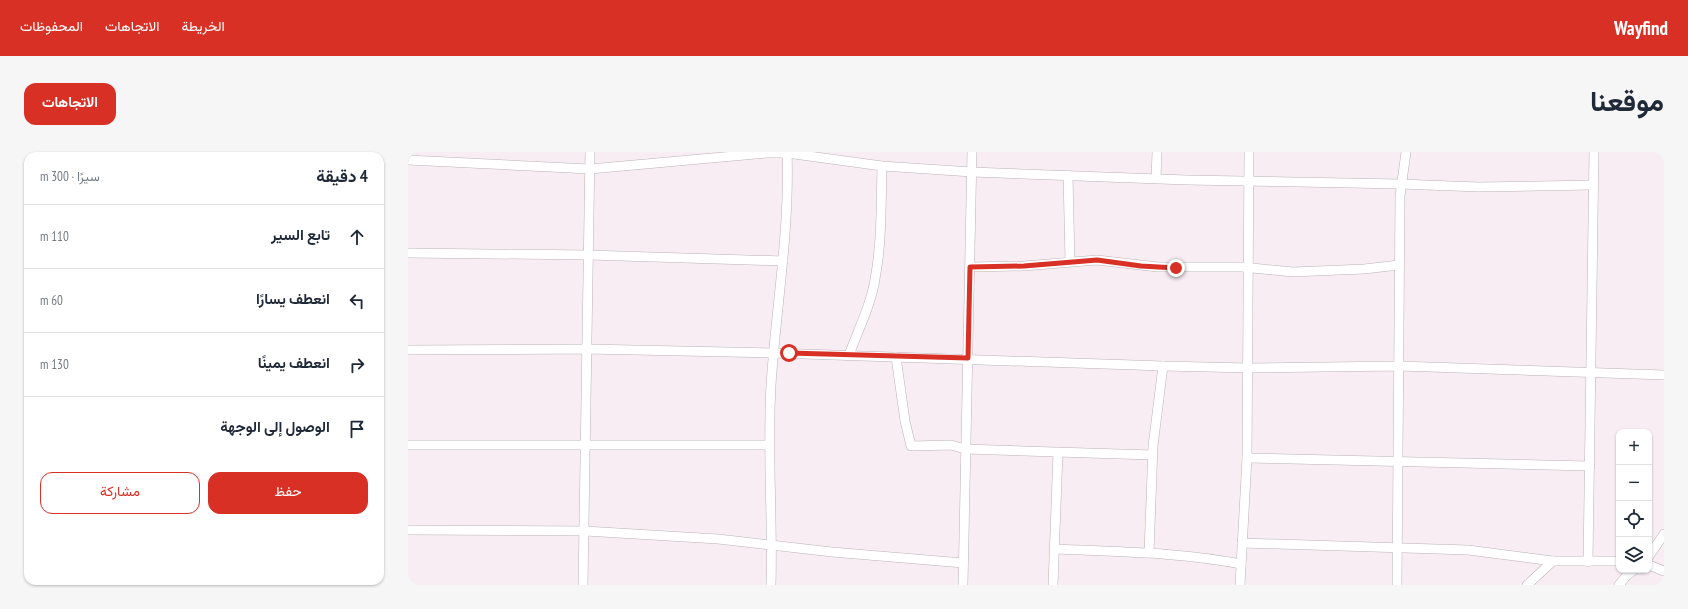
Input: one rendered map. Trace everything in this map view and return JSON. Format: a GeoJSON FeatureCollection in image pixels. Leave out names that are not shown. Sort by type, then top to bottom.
{"type":"FeatureCollection","features":[{"type":"Feature","properties":{"kind":"street"},"geometry":{"type":"LineString","coordinates":[[583,585],[590,152]]}},
{"type":"Feature","properties":{"kind":"street"},"geometry":{"type":"LineString","coordinates":[[963,585],[972,152]]}},
{"type":"Feature","properties":{"kind":"street"},"geometry":{"type":"LineString","coordinates":[[1156,178],[1157,152]]}},
{"type":"Feature","properties":{"kind":"street"},"geometry":{"type":"LineString","coordinates":[[1240,585],[1247,458],[1249,152]]}},
{"type":"Feature","properties":{"kind":"street"},"geometry":{"type":"LineString","coordinates":[[1397,585],[1400,184],[1406,152]]}},
{"type":"Feature","properties":{"kind":"street"},"geometry":{"type":"LineString","coordinates":[[1588,562],[1592,185],[1594,152]]}},
{"type":"Feature","properties":{"kind":"street"},"geometry":{"type":"LineString","coordinates":[[408,160],[590,169],[767,153],[787,153],[882,166],[972,172],[1479,187],[1592,185]]}},
{"type":"Feature","properties":{"kind":"street"},"geometry":{"type":"LineString","coordinates":[[771,585],[771,468],[769,446],[770,401],[783,261],[787,153]]}},
{"type":"Feature","properties":{"kind":"street"},"geometry":{"type":"LineString","coordinates":[[849,355],[869,303],[875,280],[879,248],[882,166]]}},
{"type":"Feature","properties":{"kind":"street"},"geometry":{"type":"LineString","coordinates":[[1068,175],[1070,261]]}},
{"type":"Feature","properties":{"kind":"street"},"geometry":{"type":"LineString","coordinates":[[408,253],[589,255],[783,261]]}},
{"type":"Feature","properties":{"kind":"street"},"geometry":{"type":"LineString","coordinates":[[970,267],[1024,266],[1070,261],[1097,260],[1141,266],[1176,268],[1249,268],[1272,271],[1311,272],[1364,269],[1399,265]]}},
{"type":"Feature","properties":{"kind":"street"},"geometry":{"type":"LineString","coordinates":[[408,350],[587,349],[774,352],[1163,366],[1248,368],[1399,366],[1664,375]]}},
{"type":"Feature","properties":{"kind":"street"},"geometry":{"type":"LineString","coordinates":[[896,357],[910,446],[951,445],[965,449],[1152,455]]}},
{"type":"Feature","properties":{"kind":"street"},"geometry":{"type":"LineString","coordinates":[[1149,553],[1152,455],[1157,402],[1163,366]]}},
{"type":"Feature","properties":{"kind":"street"},"geometry":{"type":"LineString","coordinates":[[408,444],[769,446]]}},
{"type":"Feature","properties":{"kind":"street"},"geometry":{"type":"LineString","coordinates":[[1054,585],[1058,453]]}},
{"type":"Feature","properties":{"kind":"street"},"geometry":{"type":"LineString","coordinates":[[1247,458],[1590,466]]}},
{"type":"Feature","properties":{"kind":"street"},"geometry":{"type":"LineString","coordinates":[[408,530],[585,531],[718,539],[832,552],[963,563]]}},
{"type":"Feature","properties":{"kind":"street"},"geometry":{"type":"LineString","coordinates":[[1652,552],[1664,534]]}},
{"type":"Feature","properties":{"kind":"street"},"geometry":{"type":"LineString","coordinates":[[1242,543],[1482,551],[1553,561],[1616,561]]}},
{"type":"Feature","properties":{"kind":"street"},"geometry":{"type":"LineString","coordinates":[[1055,550],[1149,553],[1200,557],[1241,564]]}},
{"type":"Feature","properties":{"kind":"street"},"geometry":{"type":"LineString","coordinates":[[1527,585],[1553,561]]}},
{"type":"Feature","properties":{"kind":"street"},"geometry":{"type":"LineString","coordinates":[[1652,566],[1664,571]]}},
{"type":"Feature","properties":{"kind":"street"},"geometry":{"type":"LineString","coordinates":[[1619,585],[1630,573]]}},
{"type":"Feature","properties":{"kind":"route"},"geometry":{"type":"LineString","coordinates":[[789,353],[968,358],[970,267],[1024,266],[1070,261],[1097,260],[1141,266],[1176,268]]}}]}
